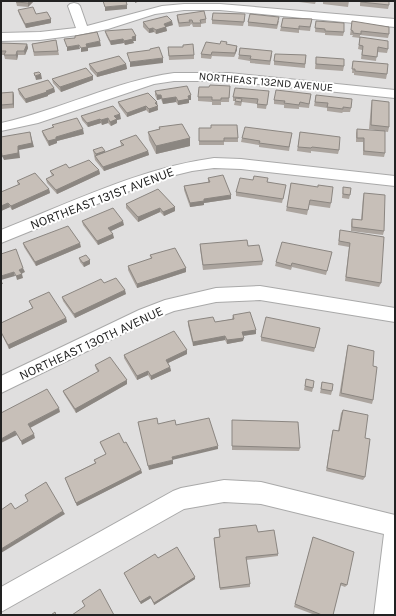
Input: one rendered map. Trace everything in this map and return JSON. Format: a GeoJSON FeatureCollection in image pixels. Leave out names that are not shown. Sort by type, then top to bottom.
{"type":"FeatureCollection","features":[{"type":"Feature","properties":{"kind":"street"},"geometry":{"type":"LineString","coordinates":[[74,6],[82,29]]}},
{"type":"Feature","properties":{"kind":"street"},"geometry":{"type":"LineString","coordinates":[[1,37],[47,36],[108,24],[171,8],[193,6],[220,7],[395,23]]}},
{"type":"Feature","properties":{"kind":"street","name":"NORTHEAST 132ND AVENUE"},"geometry":{"type":"LineString","coordinates":[[1,127],[33,120],[152,80],[174,77],[229,77],[395,94]]}},
{"type":"Feature","properties":{"kind":"street","name":"NORTHEAST 131ST AVENUE"},"geometry":{"type":"LineString","coordinates":[[1,237],[155,175],[192,166],[214,163],[241,164],[395,181]]}},
{"type":"Feature","properties":{"kind":"street","name":"NORTHEAST 130TH AVENUE"},"geometry":{"type":"LineString","coordinates":[[1,385],[145,315],[171,305],[197,298],[239,293],[260,293],[395,315]]}},
{"type":"Feature","properties":{"kind":"street"},"geometry":{"type":"LineString","coordinates":[[1,600],[180,499],[224,491],[261,493],[395,526]]}},
{"type":"Feature","properties":{"kind":"street"},"geometry":{"type":"LineString","coordinates":[[386,615],[395,535]]}},
{"type":"Feature","properties":{"kind":"shaded area"},"geometry":{"type":"Polygon","coordinates":[[[1,1],[395,1],[395,615],[1,615],[1,1]]]}},
{"type":"Feature","properties":{"kind":"building"},"geometry":{"type":"Polygon","coordinates":[[[30,1],[28,3],[16,2],[30,1]]]}},
{"type":"Feature","properties":{"kind":"building"},"geometry":{"type":"Polygon","coordinates":[[[103,1],[126,1],[127,5],[105,7],[103,1]]]}},
{"type":"Feature","properties":{"kind":"building"},"geometry":{"type":"Polygon","coordinates":[[[389,1],[389,5],[361,2],[389,1]]]}},
{"type":"Feature","properties":{"kind":"building"},"geometry":{"type":"Polygon","coordinates":[[[33,7],[36,14],[47,12],[51,19],[25,24],[18,10],[33,7]]]}},
{"type":"Feature","properties":{"kind":"building"},"geometry":{"type":"Polygon","coordinates":[[[204,11],[206,19],[200,20],[201,23],[193,23],[192,20],[189,20],[190,22],[179,23],[177,15],[204,11]]]}},
{"type":"Feature","properties":{"kind":"building"},"geometry":{"type":"Polygon","coordinates":[[[213,13],[245,14],[244,22],[212,20],[213,13]]]}},
{"type":"Feature","properties":{"kind":"building"},"geometry":{"type":"Polygon","coordinates":[[[250,14],[279,17],[277,25],[248,22],[250,14]]]}},
{"type":"Feature","properties":{"kind":"building"},"geometry":{"type":"Polygon","coordinates":[[[167,16],[172,21],[164,24],[166,27],[156,30],[153,28],[149,29],[143,22],[167,16]]]}},
{"type":"Feature","properties":{"kind":"building"},"geometry":{"type":"Polygon","coordinates":[[[283,18],[312,19],[310,27],[299,26],[299,29],[281,27],[283,18]]]}},
{"type":"Feature","properties":{"kind":"building"},"geometry":{"type":"Polygon","coordinates":[[[316,21],[344,23],[344,32],[325,31],[325,29],[315,28],[316,21]]]}},
{"type":"Feature","properties":{"kind":"building"},"geometry":{"type":"Polygon","coordinates":[[[352,21],[389,27],[389,34],[361,31],[361,34],[353,33],[351,30],[352,21]]]}},
{"type":"Feature","properties":{"kind":"building"},"geometry":{"type":"Polygon","coordinates":[[[132,29],[136,36],[132,37],[133,39],[124,41],[123,39],[110,41],[105,31],[132,29]]]}},
{"type":"Feature","properties":{"kind":"building"},"geometry":{"type":"Polygon","coordinates":[[[97,32],[100,41],[86,44],[87,47],[81,48],[79,45],[67,47],[64,39],[75,38],[75,36],[97,32]]]}},
{"type":"Feature","properties":{"kind":"building"},"geometry":{"type":"Polygon","coordinates":[[[360,37],[388,41],[388,49],[378,47],[377,57],[362,55],[363,46],[359,45],[360,37]]]}},
{"type":"Feature","properties":{"kind":"building"},"geometry":{"type":"Polygon","coordinates":[[[56,40],[58,51],[34,52],[32,44],[56,40]]]}},
{"type":"Feature","properties":{"kind":"building"},"geometry":{"type":"Polygon","coordinates":[[[221,41],[227,42],[226,44],[237,46],[235,53],[212,52],[211,55],[201,54],[206,42],[220,44],[221,41]]]}},
{"type":"Feature","properties":{"kind":"building"},"geometry":{"type":"Polygon","coordinates":[[[1,43],[27,44],[24,51],[17,51],[16,55],[4,55],[6,51],[1,51],[1,43]]]}},
{"type":"Feature","properties":{"kind":"building"},"geometry":{"type":"Polygon","coordinates":[[[193,44],[194,55],[169,56],[168,47],[183,47],[183,45],[193,44]]]}},
{"type":"Feature","properties":{"kind":"building"},"geometry":{"type":"Polygon","coordinates":[[[159,47],[163,58],[130,62],[127,53],[150,50],[159,47]]]}},
{"type":"Feature","properties":{"kind":"building"},"geometry":{"type":"Polygon","coordinates":[[[240,48],[272,51],[270,61],[250,59],[251,56],[239,55],[240,48]]]}},
{"type":"Feature","properties":{"kind":"building"},"geometry":{"type":"Polygon","coordinates":[[[275,54],[306,55],[305,64],[274,61],[275,54]]]}},
{"type":"Feature","properties":{"kind":"building"},"geometry":{"type":"Polygon","coordinates":[[[119,56],[126,64],[97,73],[89,64],[119,56]]]}},
{"type":"Feature","properties":{"kind":"building"},"geometry":{"type":"Polygon","coordinates":[[[316,57],[344,59],[344,66],[316,64],[316,57]]]}},
{"type":"Feature","properties":{"kind":"building"},"geometry":{"type":"Polygon","coordinates":[[[353,61],[388,64],[387,74],[355,71],[355,69],[352,69],[353,61]]]}},
{"type":"Feature","properties":{"kind":"building"},"geometry":{"type":"Polygon","coordinates":[[[86,68],[93,76],[60,87],[52,79],[86,68]]]}},
{"type":"Feature","properties":{"kind":"building"},"geometry":{"type":"Polygon","coordinates":[[[39,72],[41,74],[35,76],[34,73],[39,72]]]}},
{"type":"Feature","properties":{"kind":"building"},"geometry":{"type":"Polygon","coordinates":[[[48,80],[54,88],[46,91],[47,92],[25,99],[18,89],[48,80]]]}},
{"type":"Feature","properties":{"kind":"building"},"geometry":{"type":"Polygon","coordinates":[[[210,85],[230,86],[229,98],[212,100],[212,97],[198,97],[199,87],[209,87],[210,85]]]}},
{"type":"Feature","properties":{"kind":"building"},"geometry":{"type":"Polygon","coordinates":[[[187,86],[191,95],[188,96],[189,99],[178,101],[176,97],[162,99],[161,95],[157,95],[155,91],[187,86]]]}},
{"type":"Feature","properties":{"kind":"building"},"geometry":{"type":"Polygon","coordinates":[[[235,88],[269,91],[267,105],[257,104],[258,99],[233,97],[235,88]]]}},
{"type":"Feature","properties":{"kind":"building"},"geometry":{"type":"Polygon","coordinates":[[[276,90],[311,94],[309,104],[300,102],[299,105],[274,100],[276,90]]]}},
{"type":"Feature","properties":{"kind":"building"},"geometry":{"type":"Polygon","coordinates":[[[13,92],[13,104],[1,105],[1,93],[13,92]]]}},
{"type":"Feature","properties":{"kind":"building"},"geometry":{"type":"Polygon","coordinates":[[[148,93],[157,102],[155,103],[158,106],[149,109],[146,106],[127,113],[118,102],[148,93]]]}},
{"type":"Feature","properties":{"kind":"building"},"geometry":{"type":"Polygon","coordinates":[[[316,95],[352,99],[351,108],[343,107],[343,109],[327,107],[328,103],[315,102],[316,95]]]}},
{"type":"Feature","properties":{"kind":"building"},"geometry":{"type":"Polygon","coordinates":[[[236,98],[242,99],[241,102],[235,101],[236,98]]]}},
{"type":"Feature","properties":{"kind":"building"},"geometry":{"type":"Polygon","coordinates":[[[372,100],[389,102],[389,127],[371,125],[372,100]]]}},
{"type":"Feature","properties":{"kind":"building"},"geometry":{"type":"Polygon","coordinates":[[[113,106],[120,114],[114,116],[117,119],[110,122],[108,118],[87,123],[81,116],[113,106]]]}},
{"type":"Feature","properties":{"kind":"building"},"geometry":{"type":"Polygon","coordinates":[[[77,118],[83,129],[48,141],[42,131],[54,127],[52,125],[77,118]]]}},
{"type":"Feature","properties":{"kind":"building"},"geometry":{"type":"Polygon","coordinates":[[[182,124],[190,138],[156,146],[148,132],[160,129],[159,127],[182,124]]]}},
{"type":"Feature","properties":{"kind":"building"},"geometry":{"type":"Polygon","coordinates":[[[211,125],[237,125],[238,138],[224,138],[224,141],[199,141],[199,128],[211,128],[211,125]]]}},
{"type":"Feature","properties":{"kind":"building"},"geometry":{"type":"Polygon","coordinates":[[[245,127],[292,133],[289,147],[259,143],[260,141],[242,138],[245,127]]]}},
{"type":"Feature","properties":{"kind":"building"},"geometry":{"type":"Polygon","coordinates":[[[357,129],[385,131],[385,153],[364,151],[364,138],[357,138],[357,129]]]}},
{"type":"Feature","properties":{"kind":"building"},"geometry":{"type":"Polygon","coordinates":[[[30,132],[32,143],[18,146],[18,153],[2,156],[1,137],[30,132]]]}},
{"type":"Feature","properties":{"kind":"building"},"geometry":{"type":"Polygon","coordinates":[[[300,132],[340,137],[339,150],[298,147],[300,132]]]}},
{"type":"Feature","properties":{"kind":"building"},"geometry":{"type":"Polygon","coordinates":[[[136,135],[148,151],[103,167],[95,156],[124,145],[120,141],[136,135]]]}},
{"type":"Feature","properties":{"kind":"building"},"geometry":{"type":"Polygon","coordinates":[[[102,147],[105,151],[96,154],[93,150],[102,147]]]}},
{"type":"Feature","properties":{"kind":"building"},"geometry":{"type":"Polygon","coordinates":[[[89,160],[99,170],[56,190],[46,179],[54,175],[50,171],[66,164],[69,168],[89,160]]]}},
{"type":"Feature","properties":{"kind":"building"},"geometry":{"type":"Polygon","coordinates":[[[35,173],[49,189],[11,206],[8,203],[1,206],[1,192],[20,184],[17,181],[35,173]]]}},
{"type":"Feature","properties":{"kind":"building"},"geometry":{"type":"Polygon","coordinates":[[[223,175],[231,195],[204,199],[204,201],[190,203],[184,186],[210,182],[208,178],[223,175]]]}},
{"type":"Feature","properties":{"kind":"building"},"geometry":{"type":"Polygon","coordinates":[[[254,176],[268,178],[267,182],[286,185],[283,199],[236,192],[240,178],[253,180],[254,176]]]}},
{"type":"Feature","properties":{"kind":"building"},"geometry":{"type":"Polygon","coordinates":[[[291,183],[318,187],[318,185],[333,187],[331,203],[310,200],[308,210],[287,207],[291,183]]]}},
{"type":"Feature","properties":{"kind":"building"},"geometry":{"type":"Polygon","coordinates":[[[343,187],[351,188],[350,195],[343,194],[343,187]]]}},
{"type":"Feature","properties":{"kind":"building"},"geometry":{"type":"Polygon","coordinates":[[[158,189],[175,207],[163,212],[160,208],[138,217],[126,204],[158,189]]]}},
{"type":"Feature","properties":{"kind":"building"},"geometry":{"type":"Polygon","coordinates":[[[364,193],[385,195],[384,231],[352,227],[352,219],[362,220],[364,193]]]}},
{"type":"Feature","properties":{"kind":"building"},"geometry":{"type":"Polygon","coordinates":[[[113,208],[123,221],[108,228],[113,234],[97,241],[82,221],[113,208]]]}},
{"type":"Feature","properties":{"kind":"building"},"geometry":{"type":"Polygon","coordinates":[[[68,226],[80,243],[35,262],[23,243],[68,226]]]}},
{"type":"Feature","properties":{"kind":"building"},"geometry":{"type":"Polygon","coordinates":[[[340,230],[384,237],[381,283],[346,277],[350,243],[339,241],[340,230]]]}},
{"type":"Feature","properties":{"kind":"building"},"geometry":{"type":"Polygon","coordinates":[[[247,240],[248,246],[259,245],[263,261],[203,265],[200,244],[247,240]]]}},
{"type":"Feature","properties":{"kind":"building"},"geometry":{"type":"Polygon","coordinates":[[[282,242],[332,252],[327,271],[292,263],[291,266],[276,262],[282,242]]]}},
{"type":"Feature","properties":{"kind":"building"},"geometry":{"type":"Polygon","coordinates":[[[175,248],[186,268],[137,284],[128,266],[152,258],[150,255],[175,248]]]}},
{"type":"Feature","properties":{"kind":"building"},"geometry":{"type":"Polygon","coordinates":[[[16,249],[23,268],[19,270],[22,274],[16,276],[14,272],[1,276],[1,254],[16,249]]]}},
{"type":"Feature","properties":{"kind":"building"},"geometry":{"type":"Polygon","coordinates":[[[86,255],[90,260],[83,263],[79,258],[86,255]]]}},
{"type":"Feature","properties":{"kind":"building"},"geometry":{"type":"Polygon","coordinates":[[[116,278],[125,290],[74,314],[62,297],[101,279],[104,283],[116,278]]]}},
{"type":"Feature","properties":{"kind":"building"},"geometry":{"type":"Polygon","coordinates":[[[49,292],[66,318],[8,345],[1,332],[1,323],[33,308],[29,301],[49,292]]]}},
{"type":"Feature","properties":{"kind":"building"},"geometry":{"type":"Polygon","coordinates":[[[250,312],[256,330],[242,332],[244,338],[227,340],[225,336],[193,342],[188,321],[213,317],[215,322],[234,319],[233,315],[250,312]]]}},
{"type":"Feature","properties":{"kind":"building"},"geometry":{"type":"Polygon","coordinates":[[[266,317],[320,328],[315,348],[261,337],[266,317]]]}},
{"type":"Feature","properties":{"kind":"building"},"geometry":{"type":"Polygon","coordinates":[[[174,331],[187,350],[166,360],[170,367],[151,376],[148,371],[137,376],[124,355],[174,331]]]}},
{"type":"Feature","properties":{"kind":"building"},"geometry":{"type":"Polygon","coordinates":[[[348,345],[374,351],[373,366],[377,367],[373,400],[341,393],[348,345]]]}},
{"type":"Feature","properties":{"kind":"building"},"geometry":{"type":"Polygon","coordinates":[[[110,357],[127,380],[75,409],[63,391],[99,371],[95,365],[110,357]]]}},
{"type":"Feature","properties":{"kind":"building"},"geometry":{"type":"Polygon","coordinates":[[[306,379],[314,381],[313,388],[305,386],[306,379]]]}},
{"type":"Feature","properties":{"kind":"building"},"geometry":{"type":"Polygon","coordinates":[[[322,382],[333,384],[332,391],[321,389],[322,382]]]}},
{"type":"Feature","properties":{"kind":"building"},"geometry":{"type":"Polygon","coordinates":[[[47,389],[59,408],[28,424],[34,434],[21,441],[15,431],[1,439],[1,413],[47,389]]]}},
{"type":"Feature","properties":{"kind":"building"},"geometry":{"type":"Polygon","coordinates":[[[343,410],[368,415],[365,438],[370,439],[365,477],[327,468],[333,430],[339,431],[343,410]]]}},
{"type":"Feature","properties":{"kind":"building"},"geometry":{"type":"Polygon","coordinates":[[[157,418],[158,424],[175,420],[176,425],[209,418],[218,446],[172,457],[173,460],[148,466],[138,422],[157,418]]]}},
{"type":"Feature","properties":{"kind":"building"},"geometry":{"type":"Polygon","coordinates":[[[232,420],[298,422],[300,448],[232,446],[232,420]]]}},
{"type":"Feature","properties":{"kind":"building"},"geometry":{"type":"Polygon","coordinates":[[[119,433],[124,443],[126,442],[141,470],[76,503],[65,478],[96,463],[94,460],[106,454],[100,442],[119,433]]]}},
{"type":"Feature","properties":{"kind":"building"},"geometry":{"type":"Polygon","coordinates":[[[46,482],[63,511],[1,549],[1,510],[11,503],[15,509],[28,501],[25,495],[46,482]]]}},
{"type":"Feature","properties":{"kind":"building"},"geometry":{"type":"Polygon","coordinates":[[[256,525],[258,532],[274,530],[278,554],[246,557],[250,584],[220,588],[214,538],[220,537],[219,529],[256,525]]]}},
{"type":"Feature","properties":{"kind":"building"},"geometry":{"type":"Polygon","coordinates":[[[313,537],[354,552],[347,585],[341,583],[333,615],[322,615],[295,604],[313,537]]]}},
{"type":"Feature","properties":{"kind":"building"},"geometry":{"type":"Polygon","coordinates":[[[177,547],[195,577],[154,603],[150,596],[140,602],[124,573],[155,554],[158,558],[177,547]]]}},
{"type":"Feature","properties":{"kind":"building"},"geometry":{"type":"Polygon","coordinates":[[[100,589],[114,615],[72,615],[85,606],[82,601],[100,589]]]}}]}
